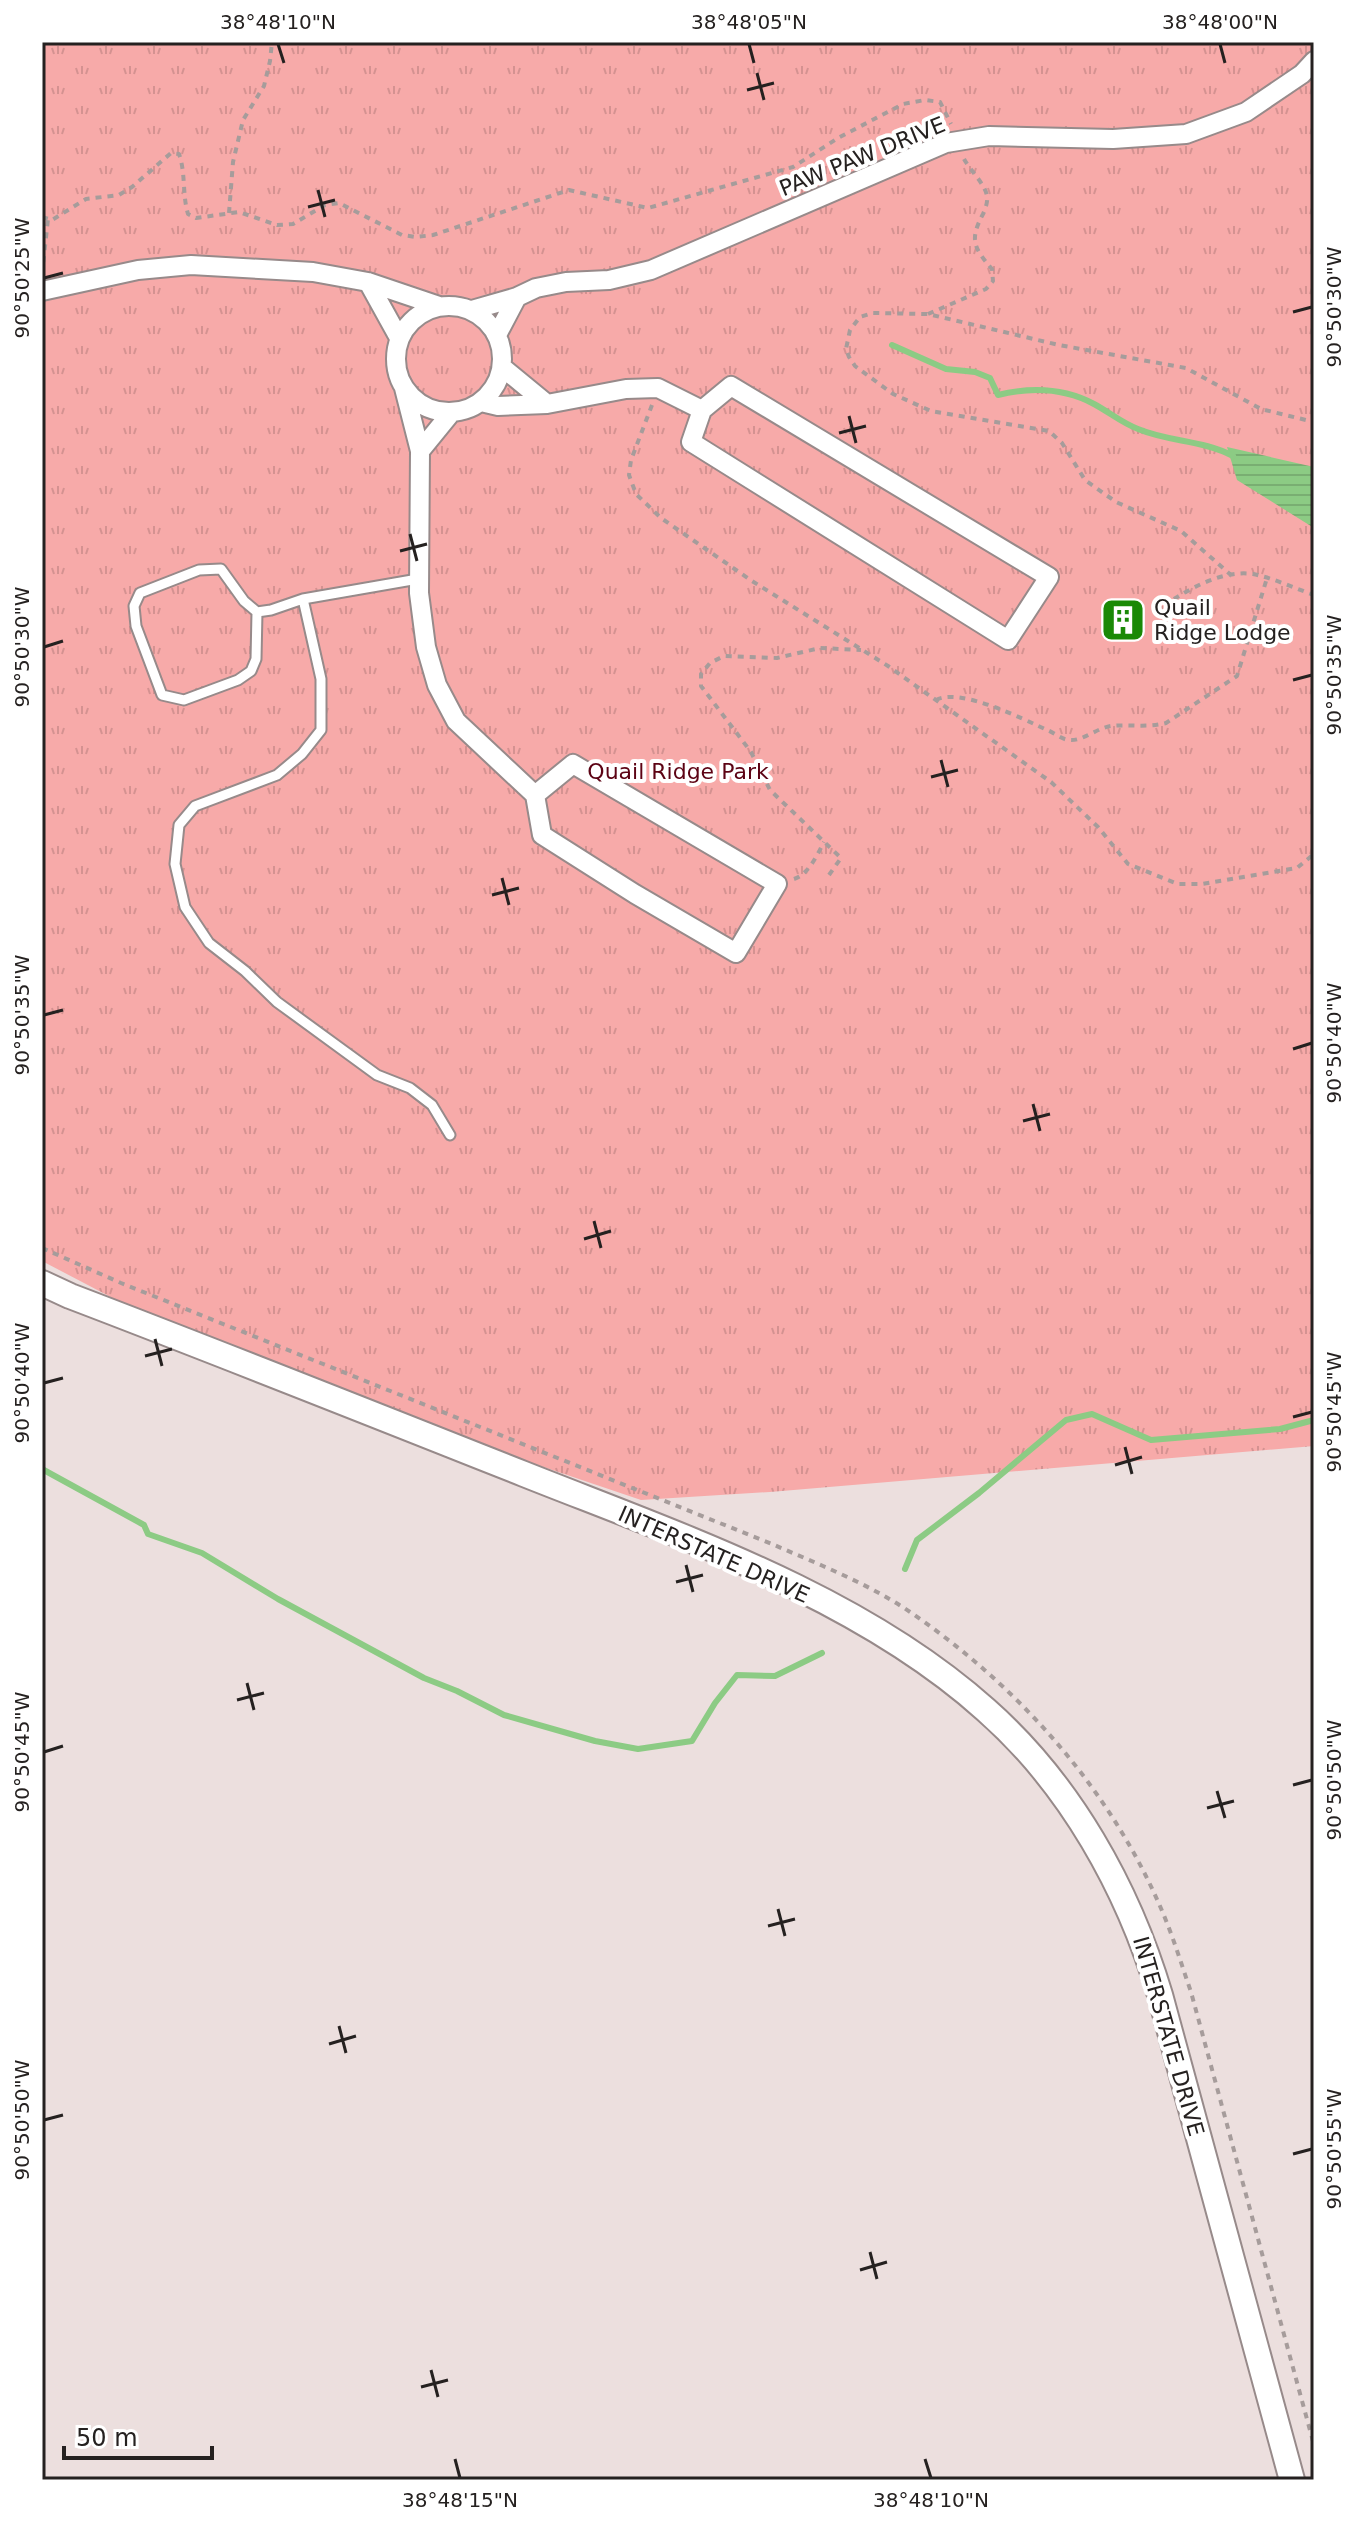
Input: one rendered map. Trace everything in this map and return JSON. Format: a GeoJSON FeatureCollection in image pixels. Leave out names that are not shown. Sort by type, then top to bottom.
{"type":"FeatureCollection","features":[{"type":"Feature","properties":{"kind":"main road","name":"INTERSTATE DRIVE"},"geometry":{"type":"LineString","coordinates":[[42,1283],[768,1573],[895,1642],[986,1710],[1023,1748],[1070,1806],[1094,1843],[1138,1928],[1164,2008],[1292,2480]]}},
{"type":"Feature","properties":{"kind":"street","name":"PAW PAW DRIVE"},"geometry":{"type":"LineString","coordinates":[[472,310],[536,288],[566,282],[609,280],[651,270],[946,143],[989,136],[1113,139],[1186,134],[1246,112],[1302,74],[1314,61]]}},
{"type":"Feature","properties":{"kind":"street"},"geometry":{"type":"LineString","coordinates":[[42,291],[138,270],[191,265],[313,272],[368,282],[439,306]]}},
{"type":"Feature","properties":{"kind":"street"},"geometry":{"type":"LineString","coordinates":[[368,282],[399,338]]}},
{"type":"Feature","properties":{"kind":"street"},"geometry":{"type":"LineString","coordinates":[[497,335],[517,297]]}},
{"type":"Feature","properties":{"kind":"street"},"geometry":{"type":"LineString","coordinates":[[404,388],[416,402],[432,410],[451,413],[467,410],[493,390],[502,367],[497,335],[487,321],[472,310],[456,305],[439,306],[422,312],[399,338],[396,355],[397,372],[420,451],[418,579],[426,647],[437,685],[456,721],[535,795],[542,835],[736,953],[777,884],[573,764],[535,795]]}},
{"type":"Feature","properties":{"kind":"street"},"geometry":{"type":"LineString","coordinates":[[502,367],[547,404]]}},
{"type":"Feature","properties":{"kind":"street"},"geometry":{"type":"LineString","coordinates":[[731,386],[1049,577],[1008,640],[691,442],[702,410],[731,386]]}},
{"type":"Feature","properties":{"kind":"street"},"geometry":{"type":"LineString","coordinates":[[481,402],[498,406],[547,404],[626,389],[658,388],[702,410]]}},
{"type":"Feature","properties":{"kind":"street"},"geometry":{"type":"LineString","coordinates":[[420,451],[451,413]]}},
{"type":"Feature","properties":{"kind":"lane"},"geometry":{"type":"LineString","coordinates":[[257,612],[256,659],[251,671],[238,680],[184,700],[162,695],[136,626],[134,606],[140,593],[199,570],[221,569],[244,601],[257,612],[303,599],[418,579]]}},
{"type":"Feature","properties":{"kind":"lane"},"geometry":{"type":"LineString","coordinates":[[303,599],[321,679],[321,730],[302,754],[277,775],[195,806],[179,825],[175,864],[185,907],[209,943],[245,971],[277,1002],[377,1075],[410,1088],[432,1105],[450,1135]]}},
{"type":"Feature","properties":{"kind":"path"},"geometry":{"type":"LineString","coordinates":[[229,213],[233,162],[243,120],[264,86],[272,42]]}},
{"type":"Feature","properties":{"kind":"path"},"geometry":{"type":"LineString","coordinates":[[42,217],[52,220],[86,199],[119,195],[171,153],[179,154],[183,165],[185,203],[188,214],[196,218],[239,212],[277,225],[293,224],[325,205],[339,203],[402,235],[416,237],[433,235],[569,190],[648,208],[793,167],[838,138],[903,104],[925,100],[940,102],[965,161],[987,195],[985,210],[975,227],[974,242],[992,269],[993,281],[986,289],[928,314]]}},
{"type":"Feature","properties":{"kind":"path"},"geometry":{"type":"LineString","coordinates":[[42,276],[48,219]]}},
{"type":"Feature","properties":{"kind":"path"},"geometry":{"type":"LineString","coordinates":[[1232,576],[1181,531],[1116,502],[1085,480],[1062,443],[1049,431],[931,411],[893,394],[855,366],[846,349],[846,340],[860,317],[873,313],[928,314],[1059,345],[1186,368],[1261,409],[1314,422]]}},
{"type":"Feature","properties":{"kind":"path"},"geometry":{"type":"LineString","coordinates":[[658,388],[631,460],[629,475],[636,494],[661,518],[752,581],[864,651],[1051,782],[1098,827],[1128,864],[1178,884],[1215,882],[1297,868],[1314,854]]}},
{"type":"Feature","properties":{"kind":"path"},"geometry":{"type":"LineString","coordinates":[[1174,599],[1209,580],[1250,573],[1314,595]]}},
{"type":"Feature","properties":{"kind":"path"},"geometry":{"type":"LineString","coordinates":[[936,700],[956,697],[978,703],[1066,740],[1111,726],[1152,727],[1166,723],[1237,676],[1267,578]]}},
{"type":"Feature","properties":{"kind":"path"},"geometry":{"type":"LineString","coordinates":[[829,875],[841,858],[770,790],[751,752],[701,686],[701,674],[710,663],[724,656],[777,658],[820,648],[864,651]]}},
{"type":"Feature","properties":{"kind":"path"},"geometry":{"type":"LineString","coordinates":[[777,884],[800,878],[824,842]]}},
{"type":"Feature","properties":{"kind":"path"},"geometry":{"type":"LineString","coordinates":[[42,1248],[121,1283],[772,1544],[853,1580],[911,1613],[985,1669],[1048,1730],[1093,1789],[1131,1849],[1166,1921],[1191,1992],[1314,2445]]}},
{"type":"Feature","properties":{"kind":"green space","name":"Quail Ridge Park"},"geometry":{"type":"Polygon","coordinates":[[[42,42],[1314,42],[1314,1446],[641,1500],[455,1437],[145,1315],[42,1261],[42,42]]]}},
{"type":"Feature","properties":{"kind":"shaded area"},"geometry":{"type":"Polygon","coordinates":[[[1227,447],[1314,467],[1314,528],[1237,480],[1227,447]]]}},
{"type":"Feature","properties":{"kind":"waterway"},"geometry":{"type":"LineString","coordinates":[[892,345],[946,369],[975,372],[990,378],[998,395],[1035,390],[1071,395],[1138,429],[1233,456]]}},
{"type":"Feature","properties":{"kind":"waterway"},"geometry":{"type":"LineString","coordinates":[[905,1569],[917,1540],[1066,1420],[1092,1414],[1151,1440],[1280,1429],[1314,1420]]}},
{"type":"Feature","properties":{"kind":"waterway"},"geometry":{"type":"LineString","coordinates":[[42,1469],[144,1525],[148,1534],[202,1553],[278,1599],[424,1678],[504,1715],[595,1741],[638,1749],[692,1741],[715,1703],[737,1675],[775,1676],[822,1653]]}},
{"type":"Feature","properties":{"kind":"place","name":"Quail Ridge Lodge"},"geometry":{"type":"Point","coordinates":[1123,620]}}]}
